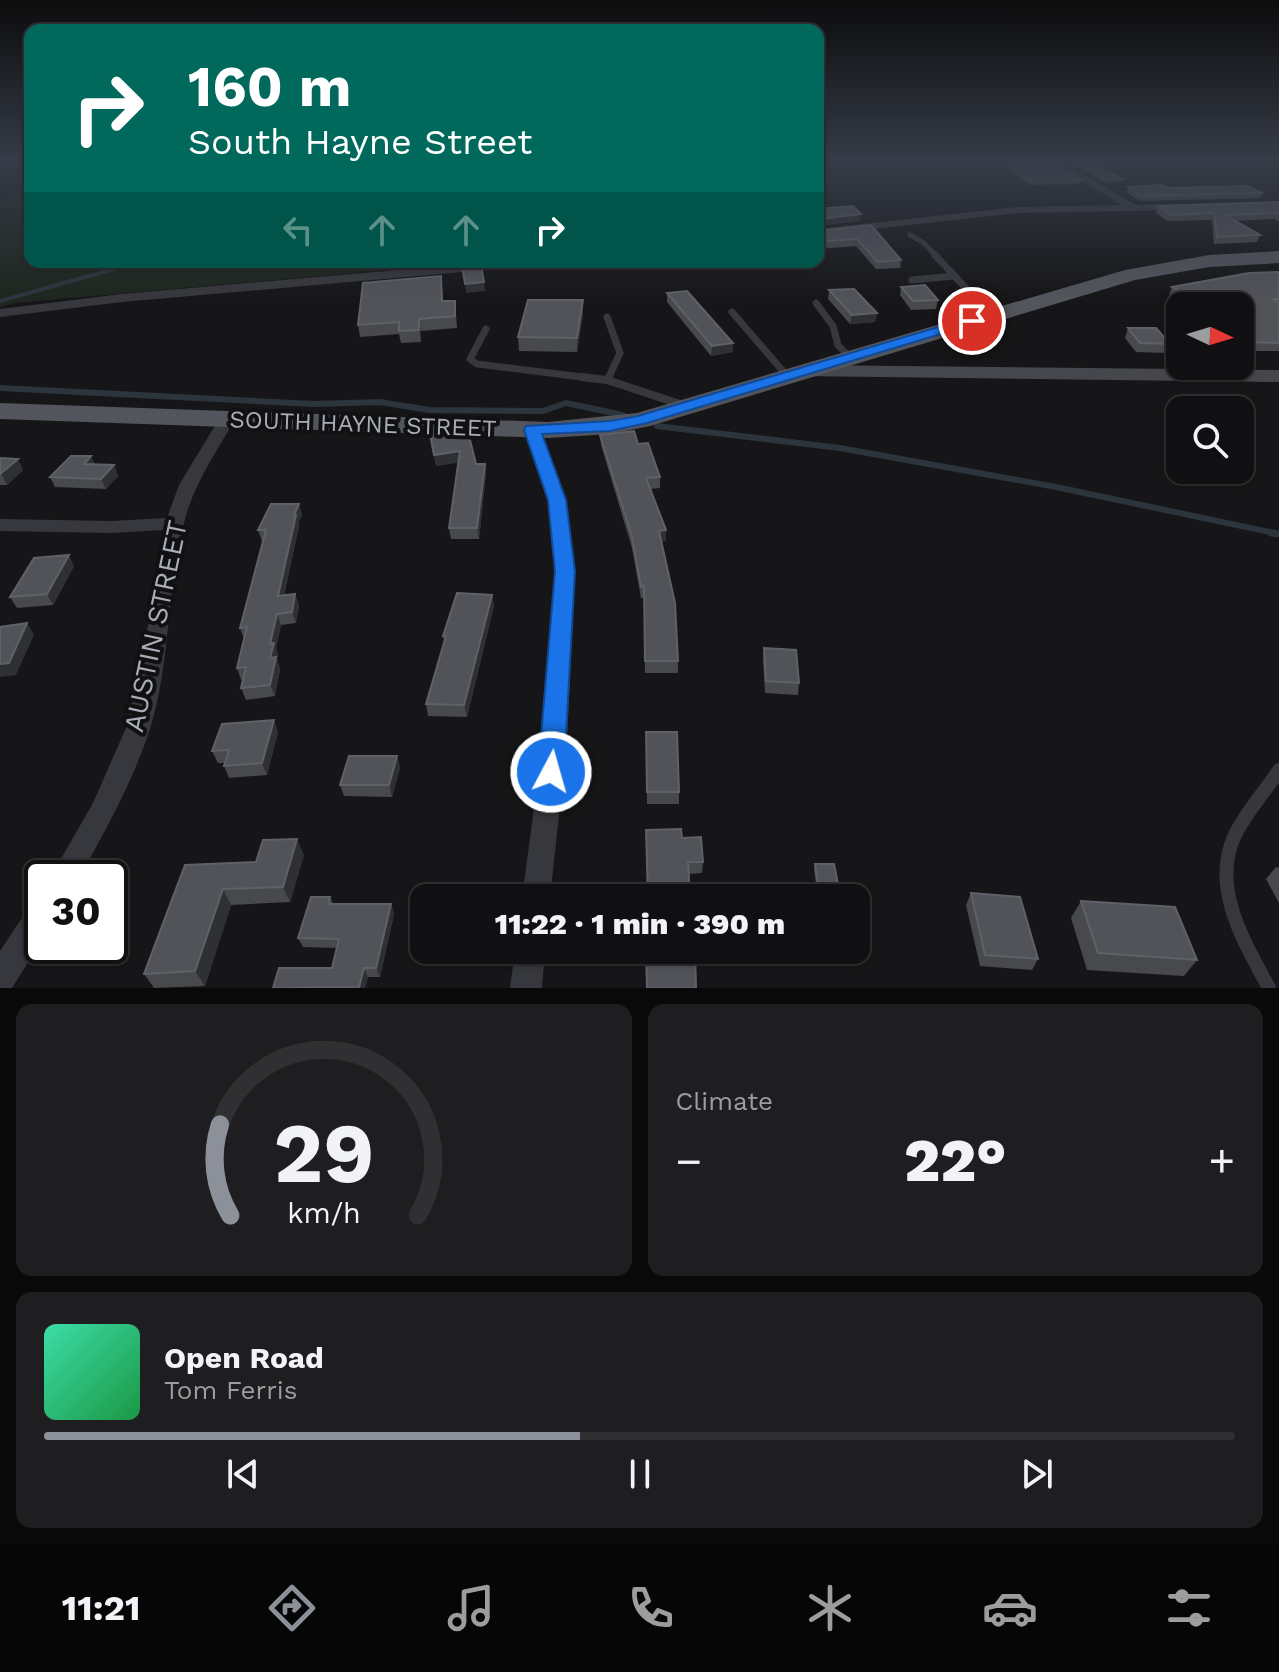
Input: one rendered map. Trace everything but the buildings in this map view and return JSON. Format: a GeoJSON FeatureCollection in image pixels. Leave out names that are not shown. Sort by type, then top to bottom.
{"type":"FeatureCollection","features":[{"type":"Feature","properties":{"kind":"main road","name":"SOUTH HAYNE STREET"},"geometry":{"type":"LineString","coordinates":[[0,411],[532,430],[610,426],[689,407],[1132,274],[1209,261],[1279,257]]}},
{"type":"Feature","properties":{"kind":"street"},"geometry":{"type":"LineString","coordinates":[[824,231],[1017,210],[1190,207]]}},
{"type":"Feature","properties":{"kind":"street"},"geometry":{"type":"LineString","coordinates":[[0,313],[122,298],[463,268]]}},
{"type":"Feature","properties":{"kind":"street"},"geometry":{"type":"LineString","coordinates":[[798,374],[1279,376]]}},
{"type":"Feature","properties":{"kind":"street","name":"AUSTIN STREET"},"geometry":{"type":"LineString","coordinates":[[74,860],[103,810],[138,728],[174,524],[188,485],[227,419]]}},
{"type":"Feature","properties":{"kind":"street"},"geometry":{"type":"LineString","coordinates":[[532,430],[557,500],[565,571],[555,741],[538,884]]}},
{"type":"Feature","properties":{"kind":"street"},"geometry":{"type":"LineString","coordinates":[[0,525],[112,527],[174,524]]}},
{"type":"Feature","properties":{"kind":"street"},"geometry":{"type":"LineString","coordinates":[[0,978],[24,941]]}},
{"type":"Feature","properties":{"kind":"street"},"geometry":{"type":"LineString","coordinates":[[526,988],[529,964]]}},
{"type":"Feature","properties":{"kind":"lane"},"geometry":{"type":"LineString","coordinates":[[910,235],[924,243],[976,299],[1002,311]]}},
{"type":"Feature","properties":{"kind":"lane"},"geometry":{"type":"LineString","coordinates":[[912,280],[955,276]]}},
{"type":"Feature","properties":{"kind":"lane"},"geometry":{"type":"LineString","coordinates":[[816,303],[833,326],[838,345],[850,358]]}},
{"type":"Feature","properties":{"kind":"lane"},"geometry":{"type":"LineString","coordinates":[[732,312],[798,374]]}},
{"type":"Feature","properties":{"kind":"lane"},"geometry":{"type":"LineString","coordinates":[[607,317],[620,353],[607,380]]}},
{"type":"Feature","properties":{"kind":"lane"},"geometry":{"type":"LineString","coordinates":[[486,329],[471,353],[470,359],[477,364],[607,380],[689,407]]}},
{"type":"Feature","properties":{"kind":"lane"},"geometry":{"type":"LineString","coordinates":[[1269,988],[1234,914],[1224,877],[1234,838],[1279,770]]}},
{"type":"Feature","properties":{"kind":"shaded area"},"geometry":{"type":"Polygon","coordinates":[[[0,207],[24,207],[24,268],[406,268],[16,303],[0,307],[0,207]]]}},
{"type":"Feature","properties":{"kind":"waterway"},"geometry":{"type":"LineString","coordinates":[[0,301],[118,268]]}},
{"type":"Feature","properties":{"kind":"waterway"},"geometry":{"type":"LineString","coordinates":[[0,388],[314,404],[380,402],[429,410],[543,411],[566,403],[623,415]]}},
{"type":"Feature","properties":{"kind":"waterway"},"geometry":{"type":"LineString","coordinates":[[657,426],[840,448],[1056,487],[1279,534],[1271,533]]}},
{"type":"Feature","properties":{"kind":"route"},"geometry":{"type":"LineString","coordinates":[[551,772],[565,571],[557,500],[532,430],[610,426],[641,420],[972,321]]}}]}
